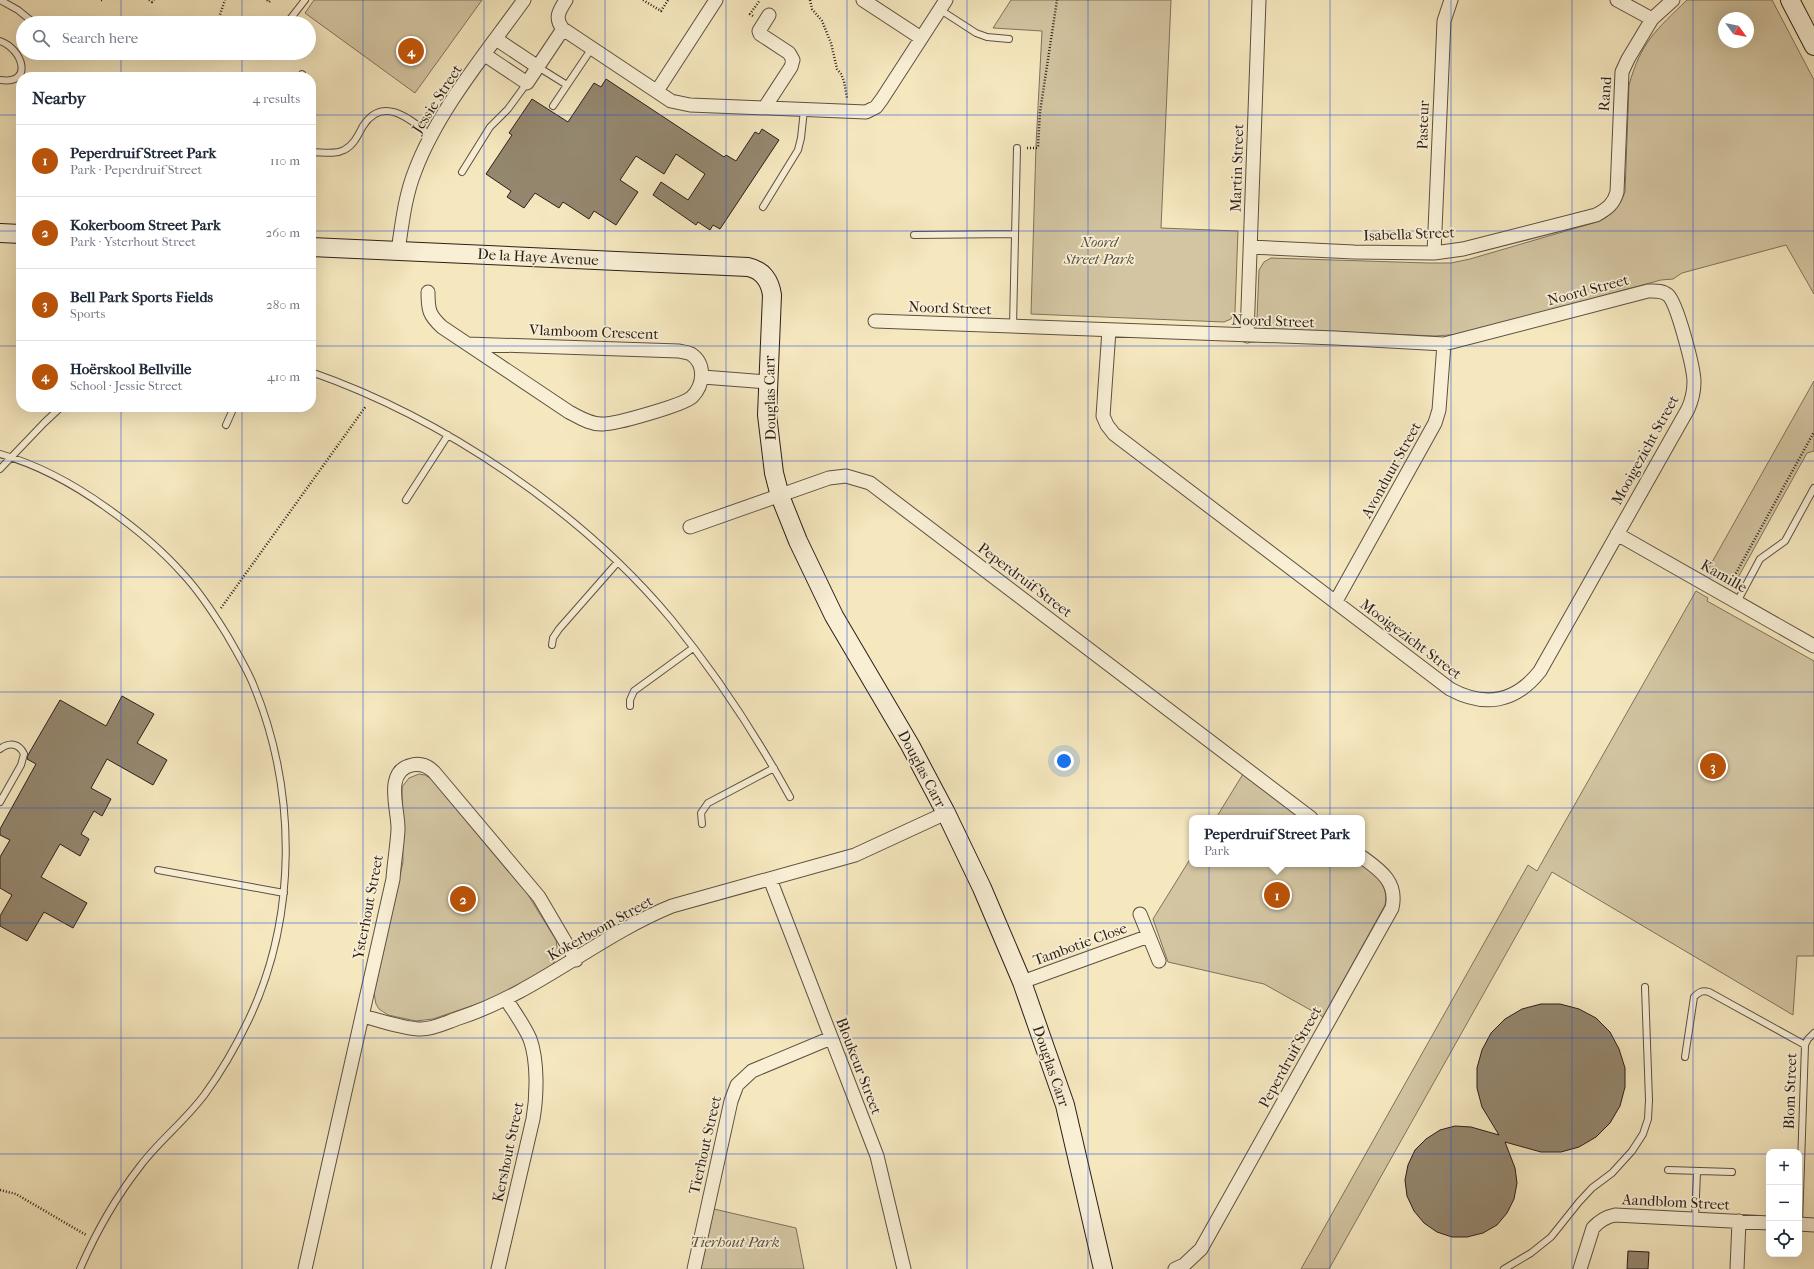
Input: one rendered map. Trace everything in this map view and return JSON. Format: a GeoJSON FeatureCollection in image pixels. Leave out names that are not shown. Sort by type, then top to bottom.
{"type":"FeatureCollection","features":[{"type":"Feature","properties":{"kind":"street","name":"Jessie Street"},"geometry":{"type":"LineString","coordinates":[[398,251],[407,197],[414,172],[430,135],[524,0]]}},
{"type":"Feature","properties":{"kind":"street"},"geometry":{"type":"LineString","coordinates":[[566,0],[558,12],[557,18],[558,24],[563,29],[672,101],[690,105],[765,107],[848,112],[866,112],[876,107],[943,5]]}},
{"type":"Feature","properties":{"kind":"street"},"geometry":{"type":"LineString","coordinates":[[657,91],[716,0]]}},
{"type":"Feature","properties":{"kind":"street"},"geometry":{"type":"LineString","coordinates":[[863,0],[921,38]]}},
{"type":"Feature","properties":{"kind":"street","name":"Martin Street"},"geometry":{"type":"LineString","coordinates":[[1247,336],[1259,0]]}},
{"type":"Feature","properties":{"kind":"street","name":"Pasteur"},"geometry":{"type":"LineString","coordinates":[[1434,253],[1444,21],[1451,0]]}},
{"type":"Feature","properties":{"kind":"street"},"geometry":{"type":"LineString","coordinates":[[1617,0],[1652,19]]}},
{"type":"Feature","properties":{"kind":"street","name":"Rand"},"geometry":{"type":"LineString","coordinates":[[1611,206],[1615,200],[1617,192],[1622,72],[1652,19],[1673,0]]}},
{"type":"Feature","properties":{"kind":"street"},"geometry":{"type":"LineString","coordinates":[[1790,0],[1814,46]]}},
{"type":"Feature","properties":{"kind":"street"},"geometry":{"type":"LineString","coordinates":[[765,107],[791,67],[793,60],[789,53],[759,32],[769,15]]}},
{"type":"Feature","properties":{"kind":"street"},"geometry":{"type":"LineString","coordinates":[[485,55],[527,83],[563,29]]}},
{"type":"Feature","properties":{"kind":"street"},"geometry":{"type":"LineString","coordinates":[[496,39],[538,67]]}},
{"type":"Feature","properties":{"kind":"street"},"geometry":{"type":"LineString","coordinates":[[503,67],[514,51]]}},
{"type":"Feature","properties":{"kind":"street","name":"Isabella Street"},"geometry":{"type":"LineString","coordinates":[[1250,247],[1354,252],[1434,253],[1463,249],[1596,214],[1611,206]]}},
{"type":"Feature","properties":{"kind":"street"},"geometry":{"type":"LineString","coordinates":[[0,234],[16,234]]}},
{"type":"Feature","properties":{"kind":"street","name":"De la Haye Avenue"},"geometry":{"type":"LineString","coordinates":[[316,247],[748,267],[758,270],[764,275]]}},
{"type":"Feature","properties":{"kind":"street","name":"Douglas Carr"},"geometry":{"type":"LineString","coordinates":[[764,275],[771,287],[772,295],[768,382],[769,439],[774,473],[780,496],[798,541],[834,616],[910,745],[946,813],[982,888],[1022,982],[1065,1105],[1098,1245],[1102,1269]]}},
{"type":"Feature","properties":{"kind":"street","name":"Noord Street"},"geometry":{"type":"LineString","coordinates":[[875,321],[1247,336],[1335,338],[1444,344],[1648,291],[1657,290],[1664,292]]}},
{"type":"Feature","properties":{"kind":"street"},"geometry":{"type":"LineString","coordinates":[[428,292],[429,311],[433,319],[442,327],[569,412],[588,422],[601,424],[618,421],[678,404],[691,398],[699,389],[703,377],[768,382]]}},
{"type":"Feature","properties":{"kind":"street","name":"Mooigezicht Street"},"geometry":{"type":"LineString","coordinates":[[1109,330],[1103,416],[1107,425],[1114,434],[1450,689],[1470,698],[1481,700],[1501,699],[1510,696],[1527,685],[1540,671],[1688,409],[1693,392],[1693,373],[1675,307],[1669,296],[1664,292]]}},
{"type":"Feature","properties":{"kind":"street","name":"Vlamboom Crescent"},"geometry":{"type":"LineString","coordinates":[[468,344],[679,351],[689,353],[694,357],[703,377]]}},
{"type":"Feature","properties":{"kind":"street","name":"Avonduur Street"},"geometry":{"type":"LineString","coordinates":[[1336,602],[1435,423],[1439,410],[1444,344]]}},
{"type":"Feature","properties":{"kind":"street","name":"Peperdruif Street"},"geometry":{"type":"LineString","coordinates":[[690,528],[829,478],[846,476],[870,483],[1307,815]]}},
{"type":"Feature","properties":{"kind":"street","name":"Kamille"},"geometry":{"type":"LineString","coordinates":[[1618,534],[1814,646]]}},
{"type":"Feature","properties":{"kind":"street","name":"Ysterhout Street"},"geometry":{"type":"LineString","coordinates":[[304,1269],[393,879],[398,828],[394,785],[398,774],[402,770],[413,765],[424,766],[434,772],[539,897],[576,960]]}},
{"type":"Feature","properties":{"kind":"street","name":"Kokerboom Street"},"geometry":{"type":"LineString","coordinates":[[362,1016],[410,1028],[428,1028],[473,1014],[506,999],[576,960],[645,917],[672,906],[855,855],[946,813]]}},
{"type":"Feature","properties":{"kind":"street","name":"Peperdruif Street"},"geometry":{"type":"LineString","coordinates":[[1175,1269],[1184,1265],[1201,1249],[1389,914],[1394,901],[1392,887],[1389,880],[1384,873],[1365,859]]}},
{"type":"Feature","properties":{"kind":"street","name":"Bloukeur Street"},"geometry":{"type":"LineString","coordinates":[[770,879],[877,1156],[904,1269]]}},
{"type":"Feature","properties":{"kind":"street"},"geometry":{"type":"LineString","coordinates":[[1140,914],[1159,961]]}},
{"type":"Feature","properties":{"kind":"street","name":"Tambotie Close"},"geometry":{"type":"LineString","coordinates":[[1022,982],[1149,936]]}},
{"type":"Feature","properties":{"kind":"street","name":"Kershout Street"},"geometry":{"type":"LineString","coordinates":[[498,1269],[533,1119],[536,1098],[534,1055],[532,1045],[506,999]]}},
{"type":"Feature","properties":{"kind":"street","name":"Tierhout Street"},"geometry":{"type":"LineString","coordinates":[[694,1269],[731,1102],[737,1085],[752,1071],[831,1038]]}},
{"type":"Feature","properties":{"kind":"street","name":"Aandblom Street"},"geometry":{"type":"LineString","coordinates":[[1580,1269],[1590,1234],[1597,1223],[1608,1216],[1615,1215],[1766,1223]]}},
{"type":"Feature","properties":{"kind":"street"},"geometry":{"type":"LineString","coordinates":[[1736,1269],[1739,1221]]}},
{"type":"Feature","properties":{"kind":"street"},"geometry":{"type":"LineString","coordinates":[[1802,1224],[1814,1225]]}},
{"type":"Feature","properties":{"kind":"lane"},"geometry":{"type":"LineString","coordinates":[[0,0],[25,16]]}},
{"type":"Feature","properties":{"kind":"lane"},"geometry":{"type":"LineString","coordinates":[[292,16],[305,0]]}},
{"type":"Feature","properties":{"kind":"lane"},"geometry":{"type":"LineString","coordinates":[[943,5],[976,33],[987,37],[1009,39]]}},
{"type":"Feature","properties":{"kind":"lane"},"geometry":{"type":"LineString","coordinates":[[0,41],[13,49],[16,53]]}},
{"type":"Feature","properties":{"kind":"lane"},"geometry":{"type":"LineString","coordinates":[[553,106],[592,48]]}},
{"type":"Feature","properties":{"kind":"lane"},"geometry":{"type":"LineString","coordinates":[[21,60],[23,67],[21,72]]}},
{"type":"Feature","properties":{"kind":"lane"},"geometry":{"type":"LineString","coordinates":[[538,67],[567,85]]}},
{"type":"Feature","properties":{"kind":"lane"},"geometry":{"type":"LineString","coordinates":[[0,80],[14,79],[16,77]]}},
{"type":"Feature","properties":{"kind":"lane"},"geometry":{"type":"LineString","coordinates":[[462,172],[490,128],[508,109],[527,83]]}},
{"type":"Feature","properties":{"kind":"lane"},"geometry":{"type":"LineString","coordinates":[[316,152],[335,153],[344,150],[353,142],[372,116],[386,110],[400,114],[430,135]]}},
{"type":"Feature","properties":{"kind":"lane"},"geometry":{"type":"LineString","coordinates":[[763,207],[798,150],[804,110]]}},
{"type":"Feature","properties":{"kind":"lane"},"geometry":{"type":"LineString","coordinates":[[1013,326],[1017,148]]}},
{"type":"Feature","properties":{"kind":"lane"},"geometry":{"type":"LineString","coordinates":[[914,235],[1015,234]]}},
{"type":"Feature","properties":{"kind":"lane"},"geometry":{"type":"LineString","coordinates":[[316,374],[372,397],[448,435],[506,472],[575,525],[617,563],[670,619],[693,648],[717,679],[774,768],[790,797]]}},
{"type":"Feature","properties":{"kind":"lane"},"geometry":{"type":"LineString","coordinates":[[0,469],[56,412]]}},
{"type":"Feature","properties":{"kind":"lane"},"geometry":{"type":"LineString","coordinates":[[226,425],[232,412]]}},
{"type":"Feature","properties":{"kind":"lane"},"geometry":{"type":"LineString","coordinates":[[406,500],[448,435]]}},
{"type":"Feature","properties":{"kind":"lane"},"geometry":{"type":"LineString","coordinates":[[0,454],[54,475],[87,494],[124,520],[184,574],[215,616],[253,683],[272,740],[284,804],[286,845],[284,893],[277,940],[259,996],[248,1022],[228,1058],[204,1095],[143,1163],[121,1192],[92,1239],[80,1269]]}},
{"type":"Feature","properties":{"kind":"lane"},"geometry":{"type":"LineString","coordinates":[[1738,602],[1760,559],[1785,541],[1814,488]]}},
{"type":"Feature","properties":{"kind":"lane"},"geometry":{"type":"LineString","coordinates":[[552,645],[553,638],[559,629],[617,563]]}},
{"type":"Feature","properties":{"kind":"lane"},"geometry":{"type":"LineString","coordinates":[[630,706],[630,700],[634,691],[693,648]]}},
{"type":"Feature","properties":{"kind":"lane"},"geometry":{"type":"LineString","coordinates":[[0,749],[7,745],[13,744],[19,746],[24,754],[21,765],[0,802]]}},
{"type":"Feature","properties":{"kind":"lane"},"geometry":{"type":"LineString","coordinates":[[702,824],[701,813],[708,803],[774,768]]}},
{"type":"Feature","properties":{"kind":"lane"},"geometry":{"type":"LineString","coordinates":[[158,870],[284,893]]}},
{"type":"Feature","properties":{"kind":"lane"},"geometry":{"type":"LineString","coordinates":[[1504,1269],[1531,1253],[1551,1236],[1592,1188],[1612,1173],[1632,1151],[1643,1134],[1648,1119],[1649,1100],[1644,987]]}},
{"type":"Feature","properties":{"kind":"lane"},"geometry":{"type":"LineString","coordinates":[[1685,1058],[1694,997],[1698,992],[1703,990],[1805,1045]]}},
{"type":"Feature","properties":{"kind":"lane","name":"Blom Street"},"geometry":{"type":"LineString","coordinates":[[1799,1221],[1805,1045],[1814,1033]]}},
{"type":"Feature","properties":{"kind":"lane"},"geometry":{"type":"LineString","coordinates":[[1668,1170],[1732,1172]]}},
{"type":"Feature","properties":{"kind":"lane"},"geometry":{"type":"LineString","coordinates":[[1695,1219],[1697,1172]]}},
{"type":"Feature","properties":{"kind":"path"},"geometry":{"type":"LineString","coordinates":[[149,0],[152,2],[154,0]]}},
{"type":"Feature","properties":{"kind":"path"},"geometry":{"type":"LineString","coordinates":[[219,16],[225,0]]}},
{"type":"Feature","properties":{"kind":"path"},"geometry":{"type":"LineString","coordinates":[[267,0],[269,2],[271,0]]}},
{"type":"Feature","properties":{"kind":"path"},"geometry":{"type":"LineString","coordinates":[[643,0],[661,11],[668,0]]}},
{"type":"Feature","properties":{"kind":"path"},"geometry":{"type":"LineString","coordinates":[[810,0],[812,9],[824,25],[831,43],[836,69],[841,74],[844,81],[848,112]]}},
{"type":"Feature","properties":{"kind":"path"},"geometry":{"type":"LineString","coordinates":[[1017,148],[1037,148],[1038,146],[1040,112],[1057,0]]}},
{"type":"Feature","properties":{"kind":"path"},"geometry":{"type":"LineString","coordinates":[[215,616],[372,397]]}},
{"type":"Feature","properties":{"kind":"path"},"geometry":{"type":"LineString","coordinates":[[1724,594],[1814,432]]}},
{"type":"Feature","properties":{"kind":"path"},"geometry":{"type":"LineString","coordinates":[[0,1190],[16,1194],[92,1239]]}},
{"type":"Feature","properties":{"kind":"green space"},"geometry":{"type":"Polygon","coordinates":[[[314,0],[482,0],[415,93],[316,21],[316,16],[309,16],[305,13],[314,0]]]}},
{"type":"Feature","properties":{"kind":"green space","name":"Noord Street Park"},"geometry":{"type":"Polygon","coordinates":[[[1011,0],[1171,0],[1161,228],[1238,231],[1235,312],[1231,319],[1224,322],[1031,314],[1036,145],[1042,31],[993,28],[1011,0]]]}},
{"type":"Feature","properties":{"kind":"green space"},"geometry":{"type":"Polygon","coordinates":[[[1687,0],[1772,0],[1814,80],[1814,294],[1786,245],[1682,273],[1673,279],[1661,280],[1462,334],[1435,336],[1269,329],[1261,325],[1257,318],[1259,270],[1264,262],[1271,258],[1451,263],[1470,259],[1600,221],[1609,215],[1621,201],[1625,192],[1629,85],[1644,47],[1658,29],[1687,0]]]}},
{"type":"Feature","properties":{"kind":"green space"},"geometry":{"type":"Polygon","coordinates":[[[1814,381],[1814,451],[1807,453],[1735,583],[1728,583],[1707,571],[1814,381]]]}},
{"type":"Feature","properties":{"kind":"green space"},"geometry":{"type":"Polygon","coordinates":[[[1696,591],[1708,598],[1707,601],[1814,661],[1814,956],[1797,956],[1793,1015],[1552,872],[1329,1269],[1301,1269],[1528,865],[1537,871],[1696,591]]]}},
{"type":"Feature","properties":{"kind":"green space"},"geometry":{"type":"Polygon","coordinates":[[[419,774],[425,775],[433,780],[525,890],[556,940],[558,954],[553,964],[549,967],[500,996],[433,1019],[416,1021],[388,1015],[379,1009],[376,1004],[374,993],[403,862],[402,787],[409,778],[419,774]]]}},
{"type":"Feature","properties":{"kind":"green space"},"geometry":{"type":"Polygon","coordinates":[[[1243,774],[1296,815],[1218,815],[1243,774]]]}},
{"type":"Feature","properties":{"kind":"green space"},"geometry":{"type":"Polygon","coordinates":[[[1189,861],[1189,867],[1365,867],[1380,881],[1386,898],[1385,905],[1323,1017],[1264,984],[1168,962],[1153,919],[1189,861]]]}},
{"type":"Feature","properties":{"kind":"green space","name":"Tierhout Park"},"geometry":{"type":"Polygon","coordinates":[[[714,1209],[796,1228],[804,1269],[700,1269],[714,1209]]]}},
{"type":"Feature","properties":{"kind":"building"},"geometry":{"type":"Polygon","coordinates":[[[606,79],[724,157],[726,155],[736,161],[755,132],[759,134],[762,129],[779,140],[720,229],[713,225],[710,230],[698,222],[696,225],[653,195],[661,182],[688,200],[705,174],[676,154],[664,174],[636,156],[620,180],[638,192],[616,225],[594,211],[589,219],[563,202],[559,208],[535,193],[524,208],[507,197],[511,191],[486,174],[512,135],[509,133],[532,99],[568,122],[594,83],[601,87],[606,79]]]}},
{"type":"Feature","properties":{"kind":"building"},"geometry":{"type":"Polygon","coordinates":[[[122,696],[154,714],[137,743],[167,760],[153,785],[107,759],[91,788],[111,799],[102,816],[94,811],[81,834],[89,839],[80,856],[60,844],[41,877],[87,903],[73,928],[44,912],[27,941],[0,926],[0,916],[12,895],[0,888],[0,857],[10,840],[0,835],[0,829],[36,764],[27,759],[28,755],[60,700],[106,726],[122,696]]]}},
{"type":"Feature","properties":{"kind":"building"},"geometry":{"type":"Polygon","coordinates":[[[1541,1004],[1560,1004],[1579,1009],[1596,1018],[1610,1032],[1619,1049],[1625,1068],[1625,1087],[1620,1106],[1610,1123],[1596,1137],[1579,1147],[1561,1152],[1541,1152],[1505,1142],[1515,1168],[1517,1183],[1514,1199],[1507,1213],[1497,1225],[1483,1233],[1467,1237],[1452,1237],[1437,1232],[1424,1223],[1414,1211],[1407,1196],[1405,1180],[1408,1165],[1415,1150],[1426,1139],[1440,1130],[1455,1126],[1471,1127],[1499,1135],[1482,1107],[1477,1088],[1477,1068],[1482,1050],[1491,1033],[1505,1019],[1522,1009],[1541,1004]]]}},
{"type":"Feature","properties":{"kind":"building"},"geometry":{"type":"Polygon","coordinates":[[[1628,1251],[1649,1252],[1648,1269],[1627,1269],[1628,1251]]]}},
{"type":"Feature","properties":{"kind":"place","name":"Hoërskool Bellville"},"geometry":{"type":"Point","coordinates":[411,51]}},
{"type":"Feature","properties":{"kind":"place","name":"Bell Park Sports Fields"},"geometry":{"type":"Point","coordinates":[1713,766]}},
{"type":"Feature","properties":{"kind":"place","name":"Peperdruif Street Park"},"geometry":{"type":"Point","coordinates":[1277,895]}},
{"type":"Feature","properties":{"kind":"place","name":"Kokerboom Street Park"},"geometry":{"type":"Point","coordinates":[463,899]}}]}
